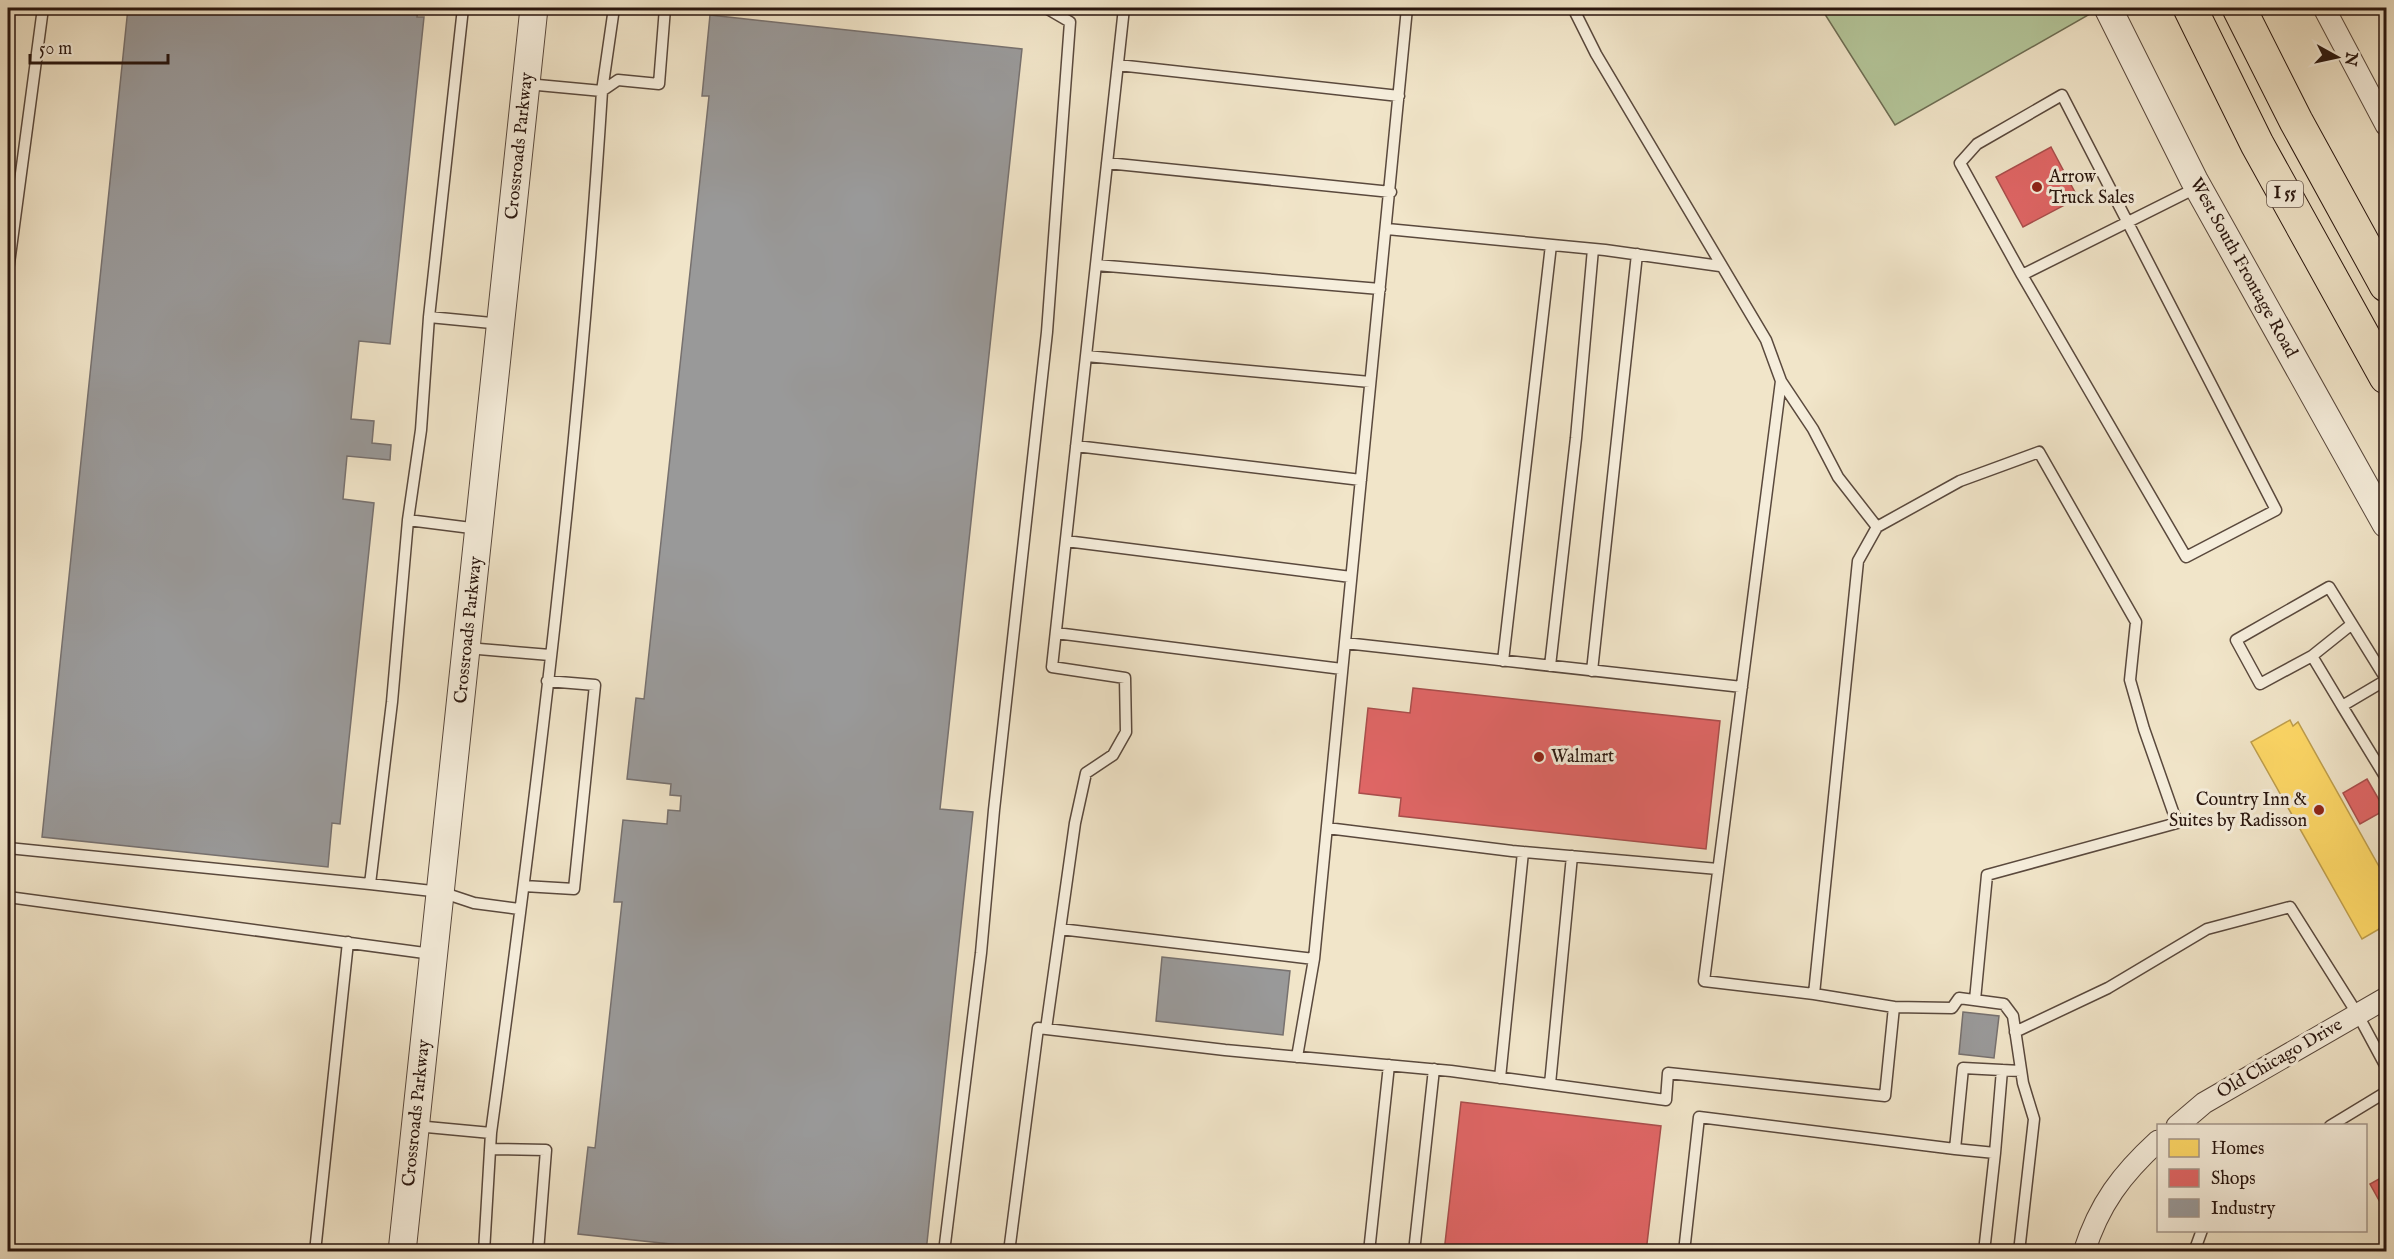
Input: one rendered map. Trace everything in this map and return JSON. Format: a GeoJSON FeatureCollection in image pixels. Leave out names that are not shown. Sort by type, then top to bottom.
{"type":"FeatureCollection","features":[{"type":"Feature","properties":{"kind":"highway","name":"I 55"},"geometry":{"type":"LineString","coordinates":[[2190,8],[2257,144],[2386,377]]}},
{"type":"Feature","properties":{"kind":"highway","name":"I 55"},"geometry":{"type":"LineString","coordinates":[[2239,8],[2296,121],[2386,285]]}},
{"type":"Feature","properties":{"kind":"street","name":"Crossroads Parkway"},"geometry":{"type":"LineString","coordinates":[[402,1251],[534,8]]}},
{"type":"Feature","properties":{"kind":"street","name":"West South Frontage Road"},"geometry":{"type":"LineString","coordinates":[[2108,8],[2198,187],[2386,524]]}},
{"type":"Feature","properties":{"kind":"street"},"geometry":{"type":"LineString","coordinates":[[2324,8],[2386,125]]}},
{"type":"Feature","properties":{"kind":"street","name":"Old Chicago Drive"},"geometry":{"type":"LineString","coordinates":[[2178,1124],[2204,1103],[2386,998]]}},
{"type":"Feature","properties":{"kind":"street"},"geometry":{"type":"LineString","coordinates":[[2084,1251],[2092,1224],[2124,1173],[2157,1142]]}},
{"type":"Feature","properties":{"kind":"lane"},"geometry":{"type":"LineString","coordinates":[[8,271],[43,8]]}},
{"type":"Feature","properties":{"kind":"lane"},"geometry":{"type":"LineString","coordinates":[[370,884],[392,702],[408,520],[421,430],[429,317],[463,8]]}},
{"type":"Feature","properties":{"kind":"lane"},"geometry":{"type":"LineString","coordinates":[[484,1251],[491,1133],[518,933],[519,909],[524,886],[550,656],[590,286],[602,91],[614,8]]}},
{"type":"Feature","properties":{"kind":"lane"},"geometry":{"type":"LineString","coordinates":[[527,84],[602,91],[618,80],[659,84],[665,8]]}},
{"type":"Feature","properties":{"kind":"lane"},"geometry":{"type":"LineString","coordinates":[[944,1251],[981,952],[994,810],[1047,332],[1070,22],[1046,8]]}},
{"type":"Feature","properties":{"kind":"lane"},"geometry":{"type":"LineString","coordinates":[[1046,1029],[1075,823],[1086,773],[1113,755],[1126,732],[1125,678],[1052,668],[1124,8]]}},
{"type":"Feature","properties":{"kind":"lane"},"geometry":{"type":"LineString","coordinates":[[1297,1057],[1314,959],[1370,382],[1391,192],[1407,8]]}},
{"type":"Feature","properties":{"kind":"lane"},"geometry":{"type":"LineString","coordinates":[[1573,8],[1596,54],[1766,340],[1781,381],[1813,429],[1838,477],[1877,527]]}},
{"type":"Feature","properties":{"kind":"lane"},"geometry":{"type":"LineString","coordinates":[[1118,65],[1399,96]]}},
{"type":"Feature","properties":{"kind":"lane"},"geometry":{"type":"LineString","coordinates":[[2062,95],[2276,510],[2186,557],[2022,275],[1960,163],[1977,144],[2062,95]]}},
{"type":"Feature","properties":{"kind":"lane"},"geometry":{"type":"LineString","coordinates":[[1107,163],[1391,192]]}},
{"type":"Feature","properties":{"kind":"lane"},"geometry":{"type":"LineString","coordinates":[[2022,275],[2198,187]]}},
{"type":"Feature","properties":{"kind":"lane"},"geometry":{"type":"LineString","coordinates":[[1387,229],[1593,249],[1720,266]]}},
{"type":"Feature","properties":{"kind":"lane"},"geometry":{"type":"LineString","coordinates":[[1503,661],[1551,245]]}},
{"type":"Feature","properties":{"kind":"lane"},"geometry":{"type":"LineString","coordinates":[[1550,666],[1576,438],[1593,249]]}},
{"type":"Feature","properties":{"kind":"lane"},"geometry":{"type":"LineString","coordinates":[[1592,670],[1637,254]]}},
{"type":"Feature","properties":{"kind":"lane"},"geometry":{"type":"LineString","coordinates":[[1096,265],[1380,289]]}},
{"type":"Feature","properties":{"kind":"lane"},"geometry":{"type":"LineString","coordinates":[[429,317],[502,324]]}},
{"type":"Feature","properties":{"kind":"lane"},"geometry":{"type":"LineString","coordinates":[[1086,356],[1370,382]]}},
{"type":"Feature","properties":{"kind":"lane"},"geometry":{"type":"LineString","coordinates":[[1781,381],[1704,981],[1814,994],[1894,1007],[1952,1008],[1959,998],[2004,1004],[2013,1016],[2021,1071],[2034,1119],[2019,1251]]}},
{"type":"Feature","properties":{"kind":"lane"},"geometry":{"type":"LineString","coordinates":[[1076,446],[1361,480]]}},
{"type":"Feature","properties":{"kind":"lane"},"geometry":{"type":"LineString","coordinates":[[1814,994],[1858,561],[1877,527],[1960,481],[2038,452],[2136,622],[2130,680],[2144,729],[2177,823],[1986,875],[1975,1000]]}},
{"type":"Feature","properties":{"kind":"lane"},"geometry":{"type":"LineString","coordinates":[[408,520],[480,530]]}},
{"type":"Feature","properties":{"kind":"lane"},"geometry":{"type":"LineString","coordinates":[[1066,541],[1351,578]]}},
{"type":"Feature","properties":{"kind":"lane"},"geometry":{"type":"LineString","coordinates":[[2342,706],[2386,680],[2352,624],[2329,587],[2236,640],[2260,684],[2312,656],[2352,624]]}},
{"type":"Feature","properties":{"kind":"lane"},"geometry":{"type":"LineString","coordinates":[[1056,633],[1342,669]]}},
{"type":"Feature","properties":{"kind":"lane"},"geometry":{"type":"LineString","coordinates":[[1345,643],[1742,687]]}},
{"type":"Feature","properties":{"kind":"lane"},"geometry":{"type":"LineString","coordinates":[[467,648],[550,656]]}},
{"type":"Feature","properties":{"kind":"lane"},"geometry":{"type":"LineString","coordinates":[[2312,656],[2386,778]]}},
{"type":"Feature","properties":{"kind":"lane"},"geometry":{"type":"LineString","coordinates":[[524,886],[574,889],[595,686],[547,681]]}},
{"type":"Feature","properties":{"kind":"lane"},"geometry":{"type":"LineString","coordinates":[[1327,828],[1523,852],[1718,869]]}},
{"type":"Feature","properties":{"kind":"lane"},"geometry":{"type":"LineString","coordinates":[[8,848],[441,892],[474,903],[519,909]]}},
{"type":"Feature","properties":{"kind":"lane"},"geometry":{"type":"LineString","coordinates":[[1500,1078],[1523,852]]}},
{"type":"Feature","properties":{"kind":"lane"},"geometry":{"type":"LineString","coordinates":[[1550,1084],[1572,856]]}},
{"type":"Feature","properties":{"kind":"lane"},"geometry":{"type":"LineString","coordinates":[[8,897],[435,955]]}},
{"type":"Feature","properties":{"kind":"lane"},"geometry":{"type":"LineString","coordinates":[[2015,1032],[2108,988],[2207,929],[2290,907],[2358,1015],[2386,1066]]}},
{"type":"Feature","properties":{"kind":"lane"},"geometry":{"type":"LineString","coordinates":[[1060,929],[1314,959]]}},
{"type":"Feature","properties":{"kind":"lane"},"geometry":{"type":"LineString","coordinates":[[315,1251],[348,942]]}},
{"type":"Feature","properties":{"kind":"lane"},"geometry":{"type":"LineString","coordinates":[[1009,1251],[1038,1028],[1434,1070],[1666,1100],[1668,1073],[1885,1096],[1894,1007]]}},
{"type":"Feature","properties":{"kind":"lane"},"geometry":{"type":"LineString","coordinates":[[1369,1251],[1389,1065]]}},
{"type":"Feature","properties":{"kind":"lane"},"geometry":{"type":"LineString","coordinates":[[1955,1149],[1963,1068],[2021,1071]]}},
{"type":"Feature","properties":{"kind":"lane"},"geometry":{"type":"LineString","coordinates":[[1414,1251],[1434,1070]]}},
{"type":"Feature","properties":{"kind":"lane"},"geometry":{"type":"LineString","coordinates":[[1984,1251],[2002,1070]]}},
{"type":"Feature","properties":{"kind":"lane"},"geometry":{"type":"LineString","coordinates":[[2332,1124],[2386,1092]]}},
{"type":"Feature","properties":{"kind":"lane"},"geometry":{"type":"LineString","coordinates":[[1684,1251],[1699,1117],[1995,1153]]}},
{"type":"Feature","properties":{"kind":"lane"},"geometry":{"type":"LineString","coordinates":[[416,1126],[491,1133]]}},
{"type":"Feature","properties":{"kind":"lane"},"geometry":{"type":"LineString","coordinates":[[490,1149],[546,1150],[538,1251]]}},
{"type":"Feature","properties":{"kind":"lane"},"geometry":{"type":"LineString","coordinates":[[2194,1251],[2201,1232]]}},
{"type":"Feature","properties":{"kind":"green space"},"geometry":{"type":"Polygon","coordinates":[[[1821,8],[2087,8],[2090,14],[1895,125],[1821,8]]]}},
{"type":"Feature","properties":{"kind":"building: Homes","name":"Country Inn & Suites by Radisson"},"geometry":{"type":"Polygon","coordinates":[[[2290,720],[2293,726],[2298,722],[2386,879],[2386,925],[2362,939],[2251,742],[2290,720]]]}},
{"type":"Feature","properties":{"kind":"building: Shops","name":"Arrow Truck Sales"},"geometry":{"type":"Polygon","coordinates":[[[2051,147],[2078,198],[2023,227],[1996,177],[2051,147]]]}},
{"type":"Feature","properties":{"kind":"building: Shops","name":"Walmart"},"geometry":{"type":"Polygon","coordinates":[[[1413,688],[1720,721],[1706,849],[1399,816],[1401,798],[1359,793],[1368,708],[1410,713],[1413,688]]]}},
{"type":"Feature","properties":{"kind":"building: Shops"},"geometry":{"type":"Polygon","coordinates":[[[2367,779],[2385,810],[2360,824],[2343,793],[2367,779]]]}},
{"type":"Feature","properties":{"kind":"building: Shops"},"geometry":{"type":"Polygon","coordinates":[[[1461,1102],[1661,1126],[1646,1252],[1444,1252],[1461,1102]]]}},
{"type":"Feature","properties":{"kind":"building: Shops"},"geometry":{"type":"Polygon","coordinates":[[[2386,1175],[2386,1213],[2370,1184],[2386,1175]]]}},
{"type":"Feature","properties":{"kind":"building: Industry"},"geometry":{"type":"Polygon","coordinates":[[[128,8],[418,8],[417,17],[424,17],[390,344],[359,341],[351,419],[374,421],[372,443],[391,445],[390,460],[347,456],[343,499],[374,503],[340,824],[332,823],[328,867],[42,837],[128,8]]]}},
{"type":"Feature","properties":{"kind":"building: Industry"},"geometry":{"type":"Polygon","coordinates":[[[710,15],[1022,49],[940,809],[973,812],[926,1252],[745,1252],[578,1234],[588,1147],[595,1148],[622,902],[614,902],[623,820],[667,824],[668,810],[680,811],[681,796],[670,795],[671,784],[627,779],[636,698],[644,699],[709,96],[702,96],[710,15]]]}},
{"type":"Feature","properties":{"kind":"building: Industry"},"geometry":{"type":"Polygon","coordinates":[[[1162,957],[1290,971],[1283,1035],[1156,1021],[1162,957]]]}},
{"type":"Feature","properties":{"kind":"building: Industry"},"geometry":{"type":"Polygon","coordinates":[[[1963,1012],[1999,1016],[1994,1058],[1959,1054],[1963,1012]]]}},
{"type":"Feature","properties":{"kind":"place","name":"Arrow Truck Sales"},"geometry":{"type":"Point","coordinates":[2037,187]}},
{"type":"Feature","properties":{"kind":"place","name":"Walmart"},"geometry":{"type":"Point","coordinates":[1539,757]}},
{"type":"Feature","properties":{"kind":"place","name":"Country Inn & Suites by Radisson"},"geometry":{"type":"Point","coordinates":[2319,810]}}]}
